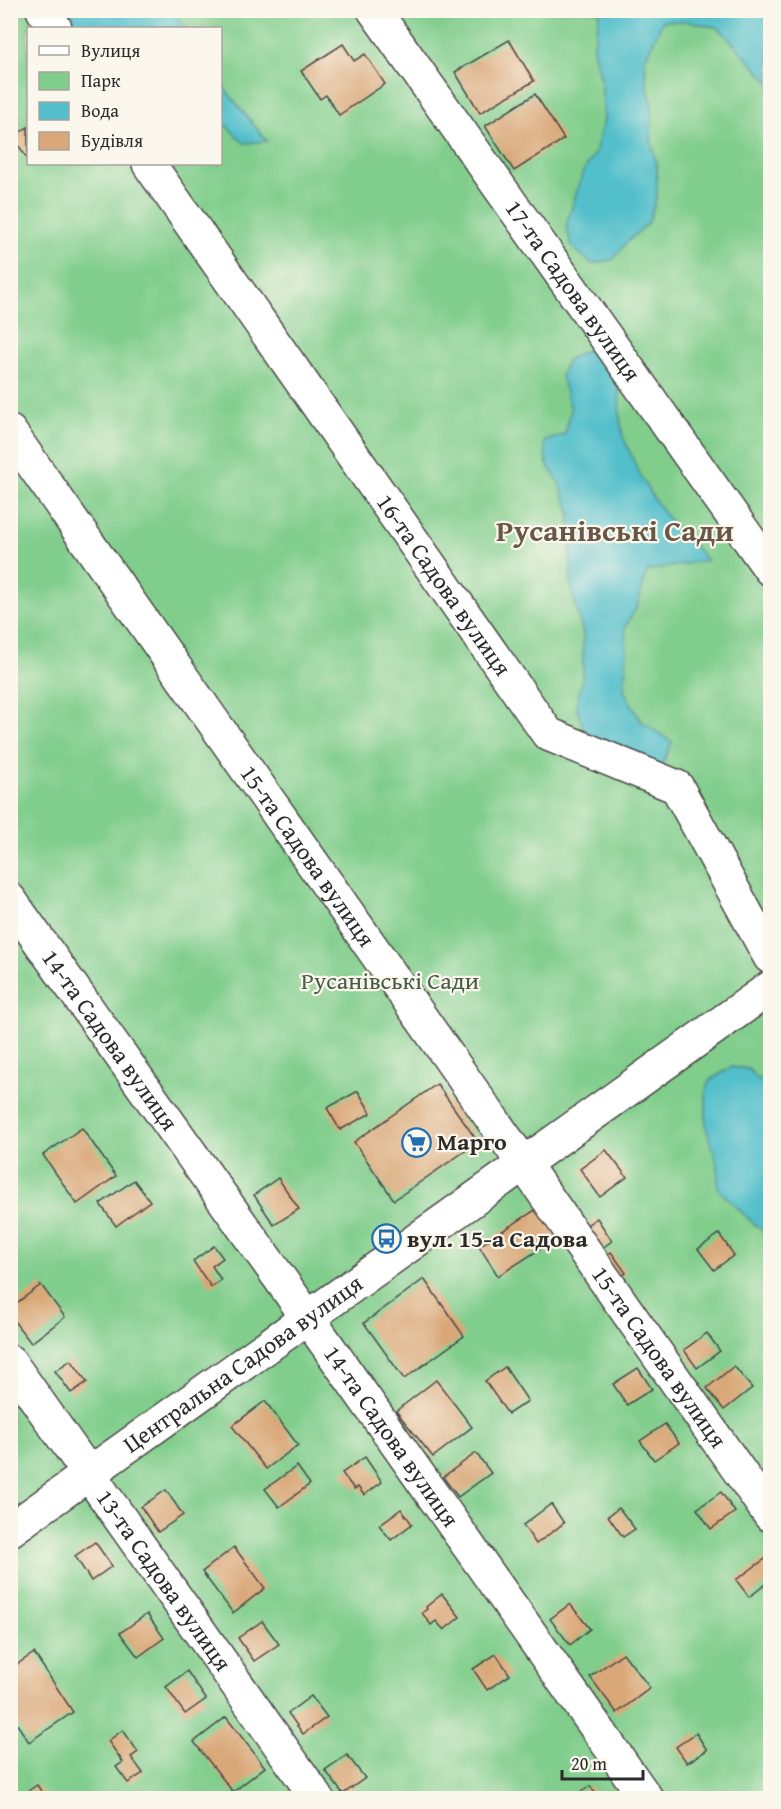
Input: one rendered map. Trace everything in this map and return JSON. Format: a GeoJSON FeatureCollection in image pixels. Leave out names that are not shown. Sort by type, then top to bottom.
{"type":"FeatureCollection","features":[{"type":"Feature","properties":{"kind":"street"},"geometry":{"type":"LineString","coordinates":[[43,10],[54,27]]}},
{"type":"Feature","properties":{"kind":"street","name":"17-та Садова вулиця"},"geometry":{"type":"LineString","coordinates":[[374,10],[771,569]]}},
{"type":"Feature","properties":{"kind":"street","name":"16-та Садова вулиця"},"geometry":{"type":"LineString","coordinates":[[150,165],[548,734],[677,787],[771,957]]}},
{"type":"Feature","properties":{"kind":"street","name":"15-та Садова вулиця"},"geometry":{"type":"LineString","coordinates":[[10,432],[771,1515]]}},
{"type":"Feature","properties":{"kind":"street","name":"14-та Садова вулиця"},"geometry":{"type":"LineString","coordinates":[[10,900],[646,1798]]}},
{"type":"Feature","properties":{"kind":"street","name":"Центральна Садова вулиця"},"geometry":{"type":"LineString","coordinates":[[10,1530],[771,988]]}},
{"type":"Feature","properties":{"kind":"street","name":"13-та Садова вулиця"},"geometry":{"type":"LineString","coordinates":[[10,1362],[317,1798]]}},
{"type":"Feature","properties":{"kind":"green space","name":"Русанівські Сади"},"geometry":{"type":"Polygon","coordinates":[[[11,11],[770,11],[770,1798],[11,1798],[11,11]]]}},
{"type":"Feature","properties":{"kind":"water"},"geometry":{"type":"Polygon","coordinates":[[[61,11],[174,11],[184,27],[71,27],[61,11]]]}},
{"type":"Feature","properties":{"kind":"water"},"geometry":{"type":"Polygon","coordinates":[[[600,11],[770,11],[770,83],[719,28],[687,21],[663,21],[645,59],[646,82],[652,104],[651,139],[657,168],[657,195],[649,222],[625,244],[614,259],[592,264],[572,247],[566,226],[583,172],[595,154],[604,119],[601,79],[593,50],[600,11]]]}},
{"type":"Feature","properties":{"kind":"water"},"geometry":{"type":"Polygon","coordinates":[[[222,85],[267,141],[244,143],[227,126],[222,126],[222,85]]]}},
{"type":"Feature","properties":{"kind":"water"},"geometry":{"type":"Polygon","coordinates":[[[594,347],[619,389],[623,437],[640,475],[666,516],[707,560],[647,571],[637,607],[625,627],[627,651],[624,691],[641,721],[672,742],[659,772],[585,734],[576,706],[583,675],[583,634],[571,587],[570,511],[559,483],[547,464],[544,442],[565,434],[571,409],[561,376],[568,359],[594,347]]]}},
{"type":"Feature","properties":{"kind":"water"},"geometry":{"type":"Polygon","coordinates":[[[731,1067],[748,1069],[770,1090],[770,1236],[755,1225],[718,1189],[718,1166],[706,1127],[706,1093],[709,1081],[731,1067]]]}},
{"type":"Feature","properties":{"kind":"building"},"geometry":{"type":"Polygon","coordinates":[[[509,40],[534,81],[480,113],[455,72],[509,40]]]}},
{"type":"Feature","properties":{"kind":"building"},"geometry":{"type":"Polygon","coordinates":[[[343,44],[354,61],[365,54],[385,84],[339,115],[326,95],[320,99],[301,71],[343,44]]]}},
{"type":"Feature","properties":{"kind":"building"},"geometry":{"type":"Polygon","coordinates":[[[535,94],[564,139],[514,171],[485,126],[535,94]]]}},
{"type":"Feature","properties":{"kind":"building"},"geometry":{"type":"Polygon","coordinates":[[[27,128],[27,158],[13,137],[27,128]]]}},
{"type":"Feature","properties":{"kind":"building","name":"Марго"},"geometry":{"type":"Polygon","coordinates":[[[437,1084],[478,1142],[394,1200],[354,1142],[437,1084]]]}},
{"type":"Feature","properties":{"kind":"building"},"geometry":{"type":"Polygon","coordinates":[[[358,1091],[371,1113],[340,1130],[327,1108],[358,1091]]]}},
{"type":"Feature","properties":{"kind":"building"},"geometry":{"type":"Polygon","coordinates":[[[82,1128],[116,1176],[77,1204],[43,1155],[82,1128]]]}},
{"type":"Feature","properties":{"kind":"building"},"geometry":{"type":"Polygon","coordinates":[[[606,1150],[627,1177],[600,1197],[580,1169],[606,1150]]]}},
{"type":"Feature","properties":{"kind":"building"},"geometry":{"type":"Polygon","coordinates":[[[278,1178],[299,1209],[274,1225],[254,1195],[278,1178]]]}},
{"type":"Feature","properties":{"kind":"building"},"geometry":{"type":"Polygon","coordinates":[[[134,1180],[150,1201],[116,1226],[100,1204],[134,1180]]]}},
{"type":"Feature","properties":{"kind":"building"},"geometry":{"type":"Polygon","coordinates":[[[543,1205],[562,1235],[498,1276],[479,1246],[543,1205]]]}},
{"type":"Feature","properties":{"kind":"building"},"geometry":{"type":"Polygon","coordinates":[[[597,1218],[612,1241],[599,1250],[584,1227],[597,1218]]]}},
{"type":"Feature","properties":{"kind":"building"},"geometry":{"type":"Polygon","coordinates":[[[719,1234],[734,1255],[714,1270],[698,1249],[719,1234]]]}},
{"type":"Feature","properties":{"kind":"building"},"geometry":{"type":"Polygon","coordinates":[[[214,1246],[223,1258],[212,1266],[221,1280],[211,1287],[193,1261],[214,1246]]]}},
{"type":"Feature","properties":{"kind":"building"},"geometry":{"type":"Polygon","coordinates":[[[611,1252],[626,1273],[615,1281],[601,1259],[611,1252]]]}},
{"type":"Feature","properties":{"kind":"building"},"geometry":{"type":"Polygon","coordinates":[[[424,1279],[464,1336],[404,1379],[364,1323],[424,1279]]]}},
{"type":"Feature","properties":{"kind":"building"},"geometry":{"type":"Polygon","coordinates":[[[41,1285],[65,1317],[31,1343],[10,1316],[10,1308],[41,1285]]]}},
{"type":"Feature","properties":{"kind":"building"},"geometry":{"type":"Polygon","coordinates":[[[707,1333],[720,1351],[697,1368],[684,1350],[707,1333]]]}},
{"type":"Feature","properties":{"kind":"building"},"geometry":{"type":"Polygon","coordinates":[[[71,1360],[87,1382],[71,1393],[55,1371],[71,1360]]]}},
{"type":"Feature","properties":{"kind":"building"},"geometry":{"type":"Polygon","coordinates":[[[734,1366],[752,1388],[724,1410],[707,1388],[734,1366]]]}},
{"type":"Feature","properties":{"kind":"building"},"geometry":{"type":"Polygon","coordinates":[[[505,1367],[528,1401],[508,1414],[485,1381],[505,1367]]]}},
{"type":"Feature","properties":{"kind":"building"},"geometry":{"type":"Polygon","coordinates":[[[638,1368],[652,1389],[627,1405],[613,1384],[638,1368]]]}},
{"type":"Feature","properties":{"kind":"building"},"geometry":{"type":"Polygon","coordinates":[[[436,1380],[472,1427],[433,1457],[396,1411],[436,1380]]]}},
{"type":"Feature","properties":{"kind":"building"},"geometry":{"type":"Polygon","coordinates":[[[265,1401],[298,1445],[266,1469],[232,1426],[265,1401]]]}},
{"type":"Feature","properties":{"kind":"building"},"geometry":{"type":"Polygon","coordinates":[[[665,1424],[679,1443],[654,1460],[640,1441],[665,1424]]]}},
{"type":"Feature","properties":{"kind":"building"},"geometry":{"type":"Polygon","coordinates":[[[770,1450],[770,1466],[763,1457],[770,1450]]]}},
{"type":"Feature","properties":{"kind":"building"},"geometry":{"type":"Polygon","coordinates":[[[476,1453],[491,1473],[458,1497],[443,1477],[476,1453]]]}},
{"type":"Feature","properties":{"kind":"building"},"geometry":{"type":"Polygon","coordinates":[[[365,1457],[382,1482],[364,1495],[358,1487],[354,1489],[342,1473],[365,1457]]]}},
{"type":"Feature","properties":{"kind":"building"},"geometry":{"type":"Polygon","coordinates":[[[297,1466],[310,1484],[279,1507],[265,1489],[297,1466]]]}},
{"type":"Feature","properties":{"kind":"building"},"geometry":{"type":"Polygon","coordinates":[[[166,1490],[183,1515],[158,1532],[141,1507],[166,1490]]]}},
{"type":"Feature","properties":{"kind":"building"},"geometry":{"type":"Polygon","coordinates":[[[721,1492],[735,1512],[711,1529],[697,1509],[721,1492]]]}},
{"type":"Feature","properties":{"kind":"building"},"geometry":{"type":"Polygon","coordinates":[[[551,1504],[564,1523],[536,1544],[523,1525],[551,1504]]]}},
{"type":"Feature","properties":{"kind":"building"},"geometry":{"type":"Polygon","coordinates":[[[619,1508],[635,1529],[623,1537],[608,1516],[619,1508]]]}},
{"type":"Feature","properties":{"kind":"building"},"geometry":{"type":"Polygon","coordinates":[[[401,1509],[412,1524],[391,1540],[379,1525],[401,1509]]]}},
{"type":"Feature","properties":{"kind":"building"},"geometry":{"type":"Polygon","coordinates":[[[95,1542],[112,1566],[91,1581],[75,1556],[95,1542]]]}},
{"type":"Feature","properties":{"kind":"building"},"geometry":{"type":"Polygon","coordinates":[[[234,1547],[265,1588],[233,1613],[202,1572],[234,1547]]]}},
{"type":"Feature","properties":{"kind":"building"},"geometry":{"type":"Polygon","coordinates":[[[765,1559],[770,1566],[770,1581],[749,1597],[736,1580],[765,1559]]]}},
{"type":"Feature","properties":{"kind":"building"},"geometry":{"type":"Polygon","coordinates":[[[442,1594],[460,1617],[444,1630],[436,1621],[431,1625],[422,1613],[442,1594]]]}},
{"type":"Feature","properties":{"kind":"building"},"geometry":{"type":"Polygon","coordinates":[[[570,1604],[590,1629],[570,1645],[550,1619],[570,1604]]]}},
{"type":"Feature","properties":{"kind":"building"},"geometry":{"type":"Polygon","coordinates":[[[147,1614],[164,1638],[138,1657],[120,1633],[147,1614]]]}},
{"type":"Feature","properties":{"kind":"building"},"geometry":{"type":"Polygon","coordinates":[[[262,1621],[279,1644],[254,1661],[238,1638],[262,1621]]]}},
{"type":"Feature","properties":{"kind":"building"},"geometry":{"type":"Polygon","coordinates":[[[34,1653],[73,1712],[29,1742],[10,1714],[10,1684],[13,1682],[10,1678],[10,1669],[34,1653]]]}},
{"type":"Feature","properties":{"kind":"building"},"geometry":{"type":"Polygon","coordinates":[[[623,1653],[650,1688],[617,1713],[590,1677],[623,1653]]]}},
{"type":"Feature","properties":{"kind":"building"},"geometry":{"type":"Polygon","coordinates":[[[496,1654],[510,1675],[487,1690],[473,1669],[496,1654]]]}},
{"type":"Feature","properties":{"kind":"building"},"geometry":{"type":"Polygon","coordinates":[[[187,1671],[206,1699],[185,1714],[166,1687],[187,1671]]]}},
{"type":"Feature","properties":{"kind":"building"},"geometry":{"type":"Polygon","coordinates":[[[311,1696],[327,1717],[303,1734],[288,1713],[311,1696]]]}},
{"type":"Feature","properties":{"kind":"building"},"geometry":{"type":"Polygon","coordinates":[[[226,1717],[265,1767],[233,1792],[194,1742],[226,1717]]]}},
{"type":"Feature","properties":{"kind":"building"},"geometry":{"type":"Polygon","coordinates":[[[123,1730],[138,1752],[131,1757],[143,1773],[128,1783],[116,1767],[123,1762],[108,1741],[123,1730]]]}},
{"type":"Feature","properties":{"kind":"building"},"geometry":{"type":"Polygon","coordinates":[[[696,1733],[707,1750],[687,1763],[676,1747],[696,1733]]]}},
{"type":"Feature","properties":{"kind":"building"},"geometry":{"type":"Polygon","coordinates":[[[347,1755],[365,1778],[343,1794],[325,1770],[347,1755]]]}},
{"type":"Feature","properties":{"kind":"building"},"geometry":{"type":"Polygon","coordinates":[[[37,1785],[46,1798],[19,1797],[37,1785]]]}},
{"type":"Feature","properties":{"kind":"building"},"geometry":{"type":"Polygon","coordinates":[[[590,1786],[599,1798],[572,1798],[590,1786]]]}},
{"type":"Feature","properties":{"kind":"place","name":"Марго"},"geometry":{"type":"Point","coordinates":[416,1142]}},
{"type":"Feature","properties":{"kind":"place","name":"вул. 15-а Садова"},"geometry":{"type":"Point","coordinates":[386,1239]}},
{"type":"Feature","properties":{"kind":"district","name":"Русанівські Сади"},"geometry":{"type":"Point","coordinates":[615,531]}}]}
